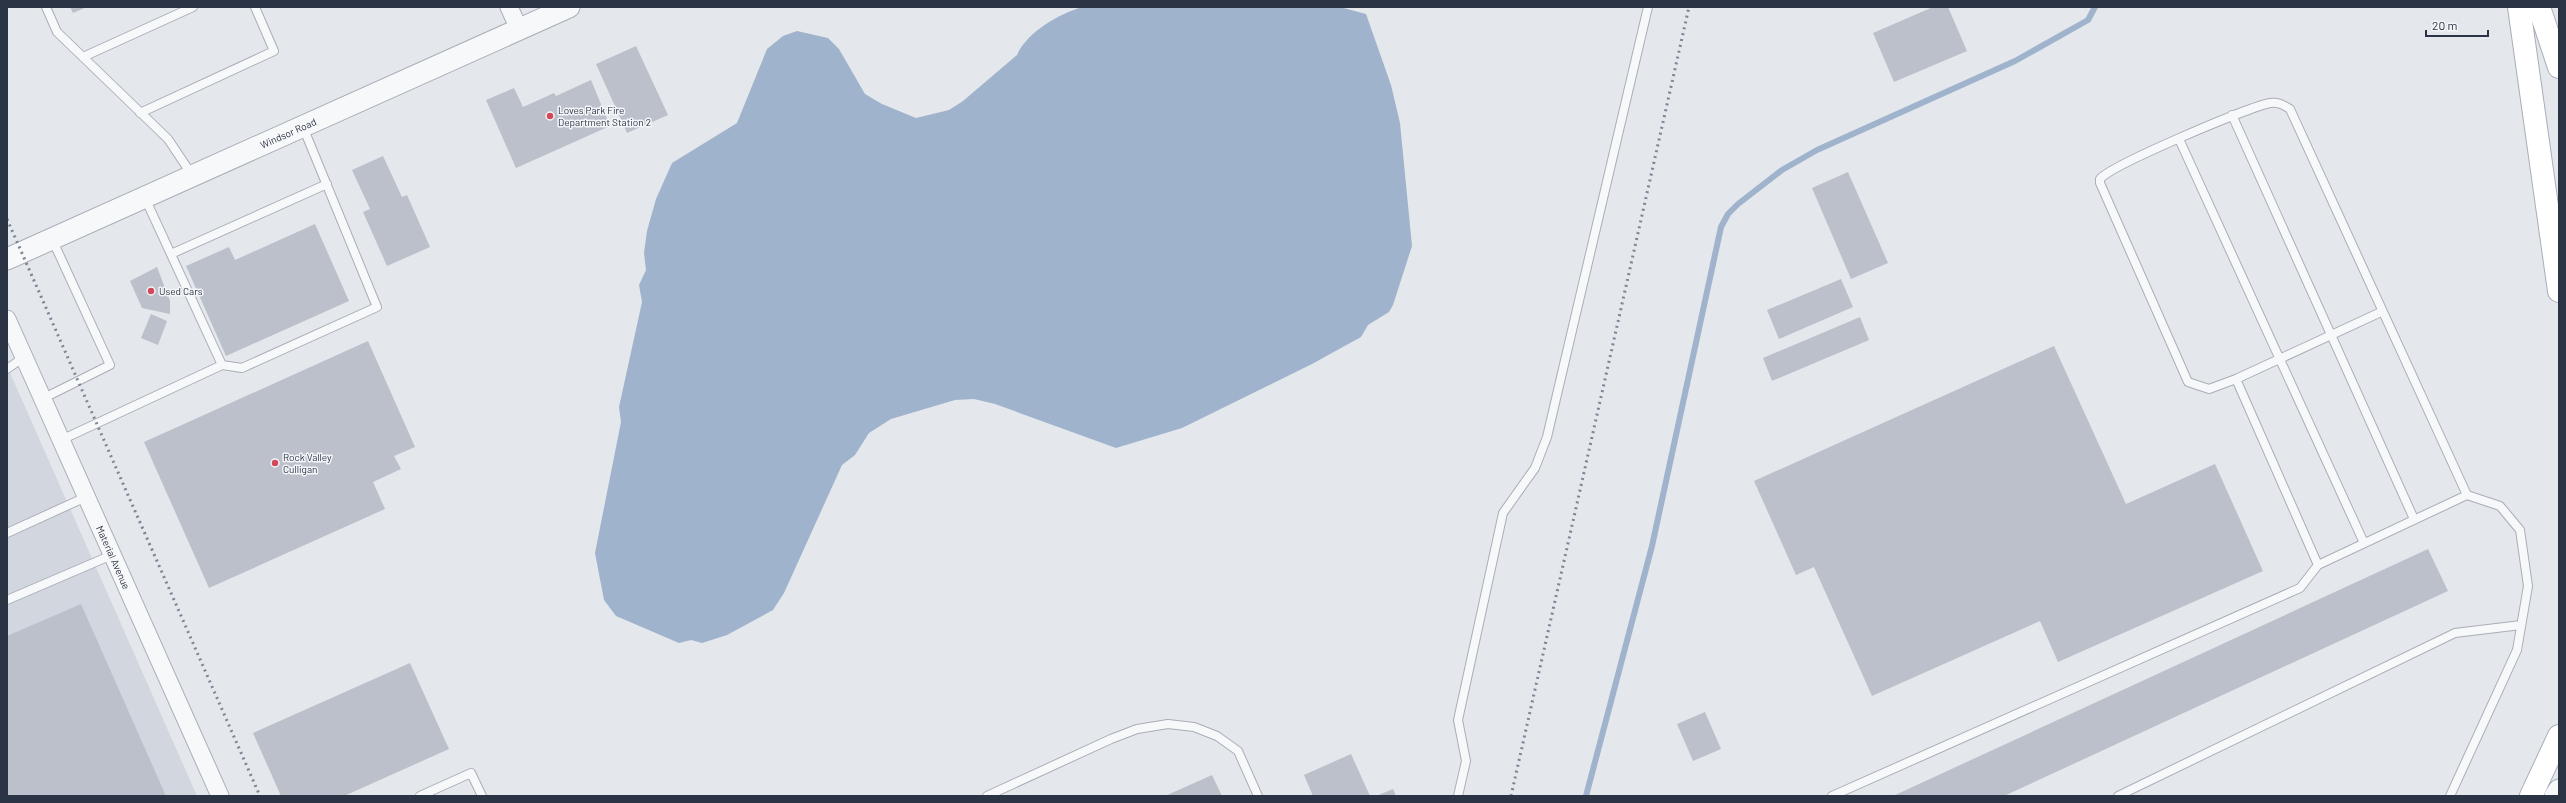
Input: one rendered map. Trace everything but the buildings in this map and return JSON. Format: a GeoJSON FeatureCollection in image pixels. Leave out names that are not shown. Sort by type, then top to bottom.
{"type":"FeatureCollection","features":[{"type":"Feature","properties":{"kind":"main road"},"geometry":{"type":"LineString","coordinates":[[2519,7],[2559,291]]}},
{"type":"Feature","properties":{"kind":"main road"},"geometry":{"type":"LineString","coordinates":[[2539,7],[2559,68]]}},
{"type":"Feature","properties":{"kind":"main road"},"geometry":{"type":"LineString","coordinates":[[2530,796],[2559,736]]}},
{"type":"Feature","properties":{"kind":"street"},"geometry":{"type":"LineString","coordinates":[[510,7],[519,29]]}},
{"type":"Feature","properties":{"kind":"street","name":"Windsor Road"},"geometry":{"type":"LineString","coordinates":[[7,259],[568,7]]}},
{"type":"Feature","properties":{"kind":"street","name":"Material Avenue"},"geometry":{"type":"LineString","coordinates":[[7,319],[220,796]]}},
{"type":"Feature","properties":{"kind":"street"},"geometry":{"type":"LineString","coordinates":[[2555,796],[2559,790]]}},
{"type":"Feature","properties":{"kind":"lane"},"geometry":{"type":"LineString","coordinates":[[46,7],[57,32],[168,139],[193,176]]}},
{"type":"Feature","properties":{"kind":"lane"},"geometry":{"type":"LineString","coordinates":[[83,57],[193,7]]}},
{"type":"Feature","properties":{"kind":"lane"},"geometry":{"type":"LineString","coordinates":[[140,113],[274,51],[255,7]]}},
{"type":"Feature","properties":{"kind":"lane"},"geometry":{"type":"LineString","coordinates":[[1458,796],[1466,761],[1458,720],[1503,513],[1535,468],[1547,437],[1648,7]]}},
{"type":"Feature","properties":{"kind":"lane"},"geometry":{"type":"LineString","coordinates":[[2382,312],[2236,379],[2209,389],[2188,382],[2100,183],[2103,176],[2232,115],[2271,103],[2280,103],[2290,109],[2296,117],[2382,312],[2467,495]]}},
{"type":"Feature","properties":{"kind":"lane"},"geometry":{"type":"LineString","coordinates":[[2232,115],[2414,519]]}},
{"type":"Feature","properties":{"kind":"lane"},"geometry":{"type":"LineString","coordinates":[[61,440],[222,365],[242,368],[377,307],[303,126]]}},
{"type":"Feature","properties":{"kind":"lane"},"geometry":{"type":"LineString","coordinates":[[2179,140],[2364,543]]}},
{"type":"Feature","properties":{"kind":"lane"},"geometry":{"type":"LineString","coordinates":[[171,254],[327,184]]}},
{"type":"Feature","properties":{"kind":"lane"},"geometry":{"type":"LineString","coordinates":[[145,197],[222,365]]}},
{"type":"Feature","properties":{"kind":"lane"},"geometry":{"type":"LineString","coordinates":[[42,399],[110,365],[52,238]]}},
{"type":"Feature","properties":{"kind":"lane"},"geometry":{"type":"LineString","coordinates":[[7,369],[24,357]]}},
{"type":"Feature","properties":{"kind":"lane"},"geometry":{"type":"LineString","coordinates":[[2236,379],[2318,565]]}},
{"type":"Feature","properties":{"kind":"lane"},"geometry":{"type":"LineString","coordinates":[[1832,796],[2300,588],[2318,565],[2467,495],[2500,506],[2520,530],[2528,586],[2517,650],[2450,796]]}},
{"type":"Feature","properties":{"kind":"lane"},"geometry":{"type":"LineString","coordinates":[[7,533],[86,497]]}},
{"type":"Feature","properties":{"kind":"lane"},"geometry":{"type":"LineString","coordinates":[[7,600],[112,555]]}},
{"type":"Feature","properties":{"kind":"lane"},"geometry":{"type":"LineString","coordinates":[[2118,796],[2455,633],[2521,625]]}},
{"type":"Feature","properties":{"kind":"lane"},"geometry":{"type":"LineString","coordinates":[[987,796],[1137,729],[1168,724],[1200,730],[1217,736],[1238,751],[1258,796]]}},
{"type":"Feature","properties":{"kind":"lane"},"geometry":{"type":"LineString","coordinates":[[420,796],[471,773],[482,796]]}},
{"type":"Feature","properties":{"kind":"shaded area"},"geometry":{"type":"Polygon","coordinates":[[[7,366],[197,796],[7,796],[7,366]]]}},
{"type":"Feature","properties":{"kind":"water"},"geometry":{"type":"Polygon","coordinates":[[[1082,7],[1340,7],[1366,14],[1391,85],[1400,123],[1412,246],[1393,305],[1389,312],[1368,325],[1361,337],[1312,364],[1182,428],[1116,448],[995,404],[974,399],[955,400],[891,419],[869,433],[855,455],[842,465],[784,593],[773,610],[727,635],[702,643],[691,640],[679,643],[616,616],[604,600],[595,553],[621,422],[619,407],[642,302],[639,285],[646,270],[644,253],[647,231],[656,199],[672,163],[737,123],[767,49],[783,36],[797,31],[828,38],[839,49],[865,94],[882,104],[916,118],[949,110],[963,101],[1017,55],[1028,39],[1036,32],[1054,19],[1082,7]]]}},
{"type":"Feature","properties":{"kind":"waterway"},"geometry":{"type":"LineString","coordinates":[[1586,796],[1652,546],[1721,227],[1728,214],[1738,204],[1782,170],[1817,150],[2015,61],[2088,20],[2095,7]]}},
{"type":"Feature","properties":{"kind":"railway"},"geometry":{"type":"LineString","coordinates":[[1511,796],[1689,7]]}},
{"type":"Feature","properties":{"kind":"railway"},"geometry":{"type":"LineString","coordinates":[[7,219],[260,796]]}},
{"type":"Feature","properties":{"kind":"place","name":"Loves Park Fire Department Station 2"},"geometry":{"type":"Point","coordinates":[550,116]}},
{"type":"Feature","properties":{"kind":"place","name":"Used Cars"},"geometry":{"type":"Point","coordinates":[151,291]}},
{"type":"Feature","properties":{"kind":"place","name":"Rock Valley Culligan"},"geometry":{"type":"Point","coordinates":[275,463]}}]}
